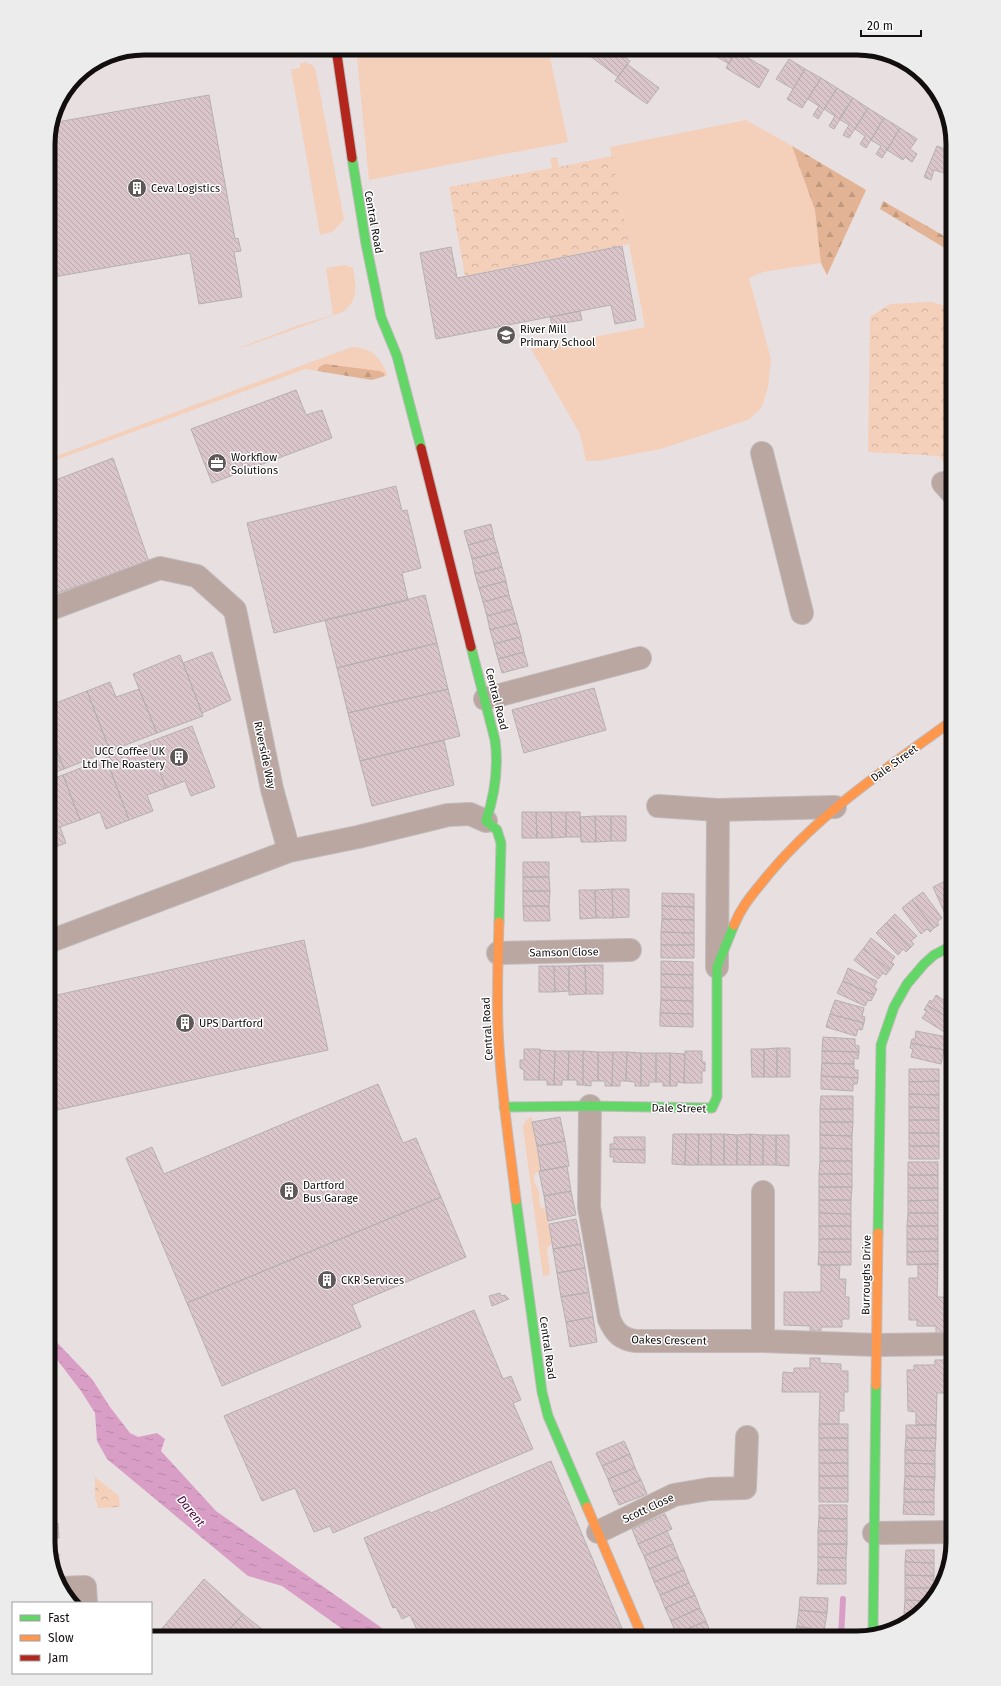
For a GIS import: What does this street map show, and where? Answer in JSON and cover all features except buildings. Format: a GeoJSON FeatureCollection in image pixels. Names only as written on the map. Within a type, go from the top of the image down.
{"type":"FeatureCollection","features":[{"type":"Feature","properties":{"kind":"street","name":"Central Road"},"geometry":{"type":"LineString","coordinates":[[337,55],[355,183],[366,244],[382,317],[397,356],[495,740],[498,774],[493,799],[486,821],[497,830],[501,843],[498,953],[498,1034],[504,1107],[542,1392],[548,1416],[639,1631]]}},
{"type":"Feature","properties":{"kind":"street"},"geometry":{"type":"LineString","coordinates":[[762,453],[802,612]]}},
{"type":"Feature","properties":{"kind":"street","name":"Riverside Way"},"geometry":{"type":"LineString","coordinates":[[55,607],[160,568],[197,576],[235,610],[272,789],[289,851]]}},
{"type":"Feature","properties":{"kind":"street"},"geometry":{"type":"LineString","coordinates":[[485,699],[640,658]]}},
{"type":"Feature","properties":{"kind":"street","name":"Dale Street"},"geometry":{"type":"LineString","coordinates":[[716,967],[741,909],[783,856],[835,807],[946,725]]}},
{"type":"Feature","properties":{"kind":"street"},"geometry":{"type":"LineString","coordinates":[[658,806],[718,810],[835,807]]}},
{"type":"Feature","properties":{"kind":"street","name":"Dale Street"},"geometry":{"type":"LineString","coordinates":[[504,1107],[590,1106],[712,1108],[717,1097],[716,967],[718,810]]}},
{"type":"Feature","properties":{"kind":"street"},"geometry":{"type":"LineString","coordinates":[[55,939],[289,851],[358,837],[448,815],[470,814],[486,821]]}},
{"type":"Feature","properties":{"kind":"street","name":"Burroughs Drive"},"geometry":{"type":"LineString","coordinates":[[873,1629],[881,1045],[888,1019],[897,1000],[913,975],[934,954],[946,948]]}},
{"type":"Feature","properties":{"kind":"street","name":"Samson Close"},"geometry":{"type":"LineString","coordinates":[[498,953],[630,950]]}},
{"type":"Feature","properties":{"kind":"street","name":"Oakes Crescent"},"geometry":{"type":"LineString","coordinates":[[590,1106],[589,1207],[609,1319],[618,1335],[626,1340],[636,1341],[763,1341],[877,1345],[946,1344]]}},
{"type":"Feature","properties":{"kind":"street"},"geometry":{"type":"LineString","coordinates":[[763,1192],[763,1341]]}},
{"type":"Feature","properties":{"kind":"street","name":"Scott Close"},"geometry":{"type":"LineString","coordinates":[[598,1532],[674,1495],[709,1488],[745,1488],[747,1437]]}},
{"type":"Feature","properties":{"kind":"street"},"geometry":{"type":"LineString","coordinates":[[874,1533],[946,1532]]}},
{"type":"Feature","properties":{"kind":"street"},"geometry":{"type":"LineString","coordinates":[[68,1588],[85,1587],[86,1602]]}},
{"type":"Feature","properties":{"kind":"green space"},"geometry":{"type":"Polygon","coordinates":[[[357,55],[549,55],[568,142],[369,180],[357,55]]]}},
{"type":"Feature","properties":{"kind":"green space"},"geometry":{"type":"Polygon","coordinates":[[[305,62],[314,66],[316,72],[344,220],[332,232],[320,235],[291,69],[300,68],[300,63],[305,62]]]}},
{"type":"Feature","properties":{"kind":"green space"},"geometry":{"type":"Polygon","coordinates":[[[746,120],[866,190],[827,275],[821,263],[763,272],[749,278],[771,359],[768,387],[762,407],[750,419],[661,449],[597,461],[586,461],[580,434],[531,349],[645,327],[610,147],[746,120]]]}},
{"type":"Feature","properties":{"kind":"green space"},"geometry":{"type":"Polygon","coordinates":[[[792,146],[866,190],[827,275],[821,263],[815,210],[792,146]]]}},
{"type":"Feature","properties":{"kind":"green space"},"geometry":{"type":"Polygon","coordinates":[[[612,156],[629,244],[465,276],[449,187],[552,168],[550,159],[557,157],[559,167],[612,156]]]}},
{"type":"Feature","properties":{"kind":"green space"},"geometry":{"type":"Polygon","coordinates":[[[883,201],[946,237],[946,249],[880,209],[883,201]]]}},
{"type":"Feature","properties":{"kind":"green space"},"geometry":{"type":"Polygon","coordinates":[[[345,265],[353,268],[355,292],[352,302],[343,312],[241,348],[299,325],[333,315],[326,268],[345,265]]]}},
{"type":"Feature","properties":{"kind":"green space"},"geometry":{"type":"Polygon","coordinates":[[[930,302],[946,305],[946,466],[939,456],[868,452],[870,317],[890,304],[930,302]]]}},
{"type":"Feature","properties":{"kind":"green space"},"geometry":{"type":"Polygon","coordinates":[[[352,347],[365,349],[378,358],[388,375],[385,376],[384,373],[319,367],[317,371],[305,369],[55,460],[55,456],[352,347]]]}},
{"type":"Feature","properties":{"kind":"green space"},"geometry":{"type":"Polygon","coordinates":[[[325,364],[379,371],[384,373],[385,376],[372,380],[317,371],[319,367],[325,364]]]}},
{"type":"Feature","properties":{"kind":"green space"},"geometry":{"type":"Polygon","coordinates":[[[532,1117],[541,1171],[535,1173],[534,1181],[539,1192],[540,1206],[546,1210],[552,1243],[547,1248],[550,1275],[543,1276],[523,1128],[526,1121],[532,1117]]]}},
{"type":"Feature","properties":{"kind":"green space"},"geometry":{"type":"Polygon","coordinates":[[[95,1477],[119,1496],[120,1507],[98,1508],[95,1497],[95,1477]]]}},
{"type":"Feature","properties":{"kind":"water","name":"Darent"},"geometry":{"type":"Polygon","coordinates":[[[55,1340],[92,1379],[110,1407],[130,1433],[138,1437],[157,1433],[165,1439],[161,1451],[216,1511],[386,1631],[345,1631],[282,1586],[248,1576],[107,1459],[97,1441],[95,1413],[81,1391],[55,1357],[55,1340]]]}},
{"type":"Feature","properties":{"kind":"waterway"},"geometry":{"type":"LineString","coordinates":[[841,1631],[843,1599]]}},
{"type":"Feature","properties":{"kind":"traffic: fast"},"geometry":{"type":"LineString","coordinates":[[352,158],[366,244],[381,317],[397,356],[421,448]]}},
{"type":"Feature","properties":{"kind":"traffic: fast"},"geometry":{"type":"LineString","coordinates":[[471,647],[495,740],[497,761],[495,781],[492,801],[486,821],[497,830],[501,843],[499,922]]}},
{"type":"Feature","properties":{"kind":"traffic: fast"},"geometry":{"type":"LineString","coordinates":[[504,1107],[590,1106],[712,1108],[717,1097],[717,967],[734,925]]}},
{"type":"Feature","properties":{"kind":"traffic: fast"},"geometry":{"type":"LineString","coordinates":[[878,1233],[881,1045],[894,1007],[907,984],[924,964],[934,955],[946,949]]}},
{"type":"Feature","properties":{"kind":"traffic: fast"},"geometry":{"type":"LineString","coordinates":[[516,1200],[542,1392],[548,1416],[587,1507]]}},
{"type":"Feature","properties":{"kind":"traffic: fast"},"geometry":{"type":"LineString","coordinates":[[873,1629],[876,1385]]}},
{"type":"Feature","properties":{"kind":"traffic: slow"},"geometry":{"type":"LineString","coordinates":[[734,925],[755,891],[784,856],[806,834],[877,775],[946,725]]}},
{"type":"Feature","properties":{"kind":"traffic: slow"},"geometry":{"type":"LineString","coordinates":[[499,922],[497,1000],[500,1065],[516,1200]]}},
{"type":"Feature","properties":{"kind":"traffic: slow"},"geometry":{"type":"LineString","coordinates":[[876,1385],[878,1233]]}},
{"type":"Feature","properties":{"kind":"traffic: slow"},"geometry":{"type":"LineString","coordinates":[[587,1507],[640,1631]]}},
{"type":"Feature","properties":{"kind":"traffic: jam"},"geometry":{"type":"LineString","coordinates":[[337,55],[352,158]]}},
{"type":"Feature","properties":{"kind":"traffic: jam"},"geometry":{"type":"LineString","coordinates":[[421,448],[471,647]]}},
{"type":"Feature","properties":{"kind":"place","name":"Ceva Logistics"},"geometry":{"type":"Point","coordinates":[137,188]}},
{"type":"Feature","properties":{"kind":"place","name":"River Mill Primary School"},"geometry":{"type":"Point","coordinates":[506,335]}},
{"type":"Feature","properties":{"kind":"place","name":"Workflow Solutions"},"geometry":{"type":"Point","coordinates":[217,463]}},
{"type":"Feature","properties":{"kind":"place","name":"UCC Coffee UK Ltd The Roastery"},"geometry":{"type":"Point","coordinates":[179,757]}},
{"type":"Feature","properties":{"kind":"place","name":"UPS Dartford"},"geometry":{"type":"Point","coordinates":[185,1023]}},
{"type":"Feature","properties":{"kind":"place","name":"Dartford Bus Garage"},"geometry":{"type":"Point","coordinates":[289,1191]}},
{"type":"Feature","properties":{"kind":"place","name":"CKR Services"},"geometry":{"type":"Point","coordinates":[327,1280]}}]}
